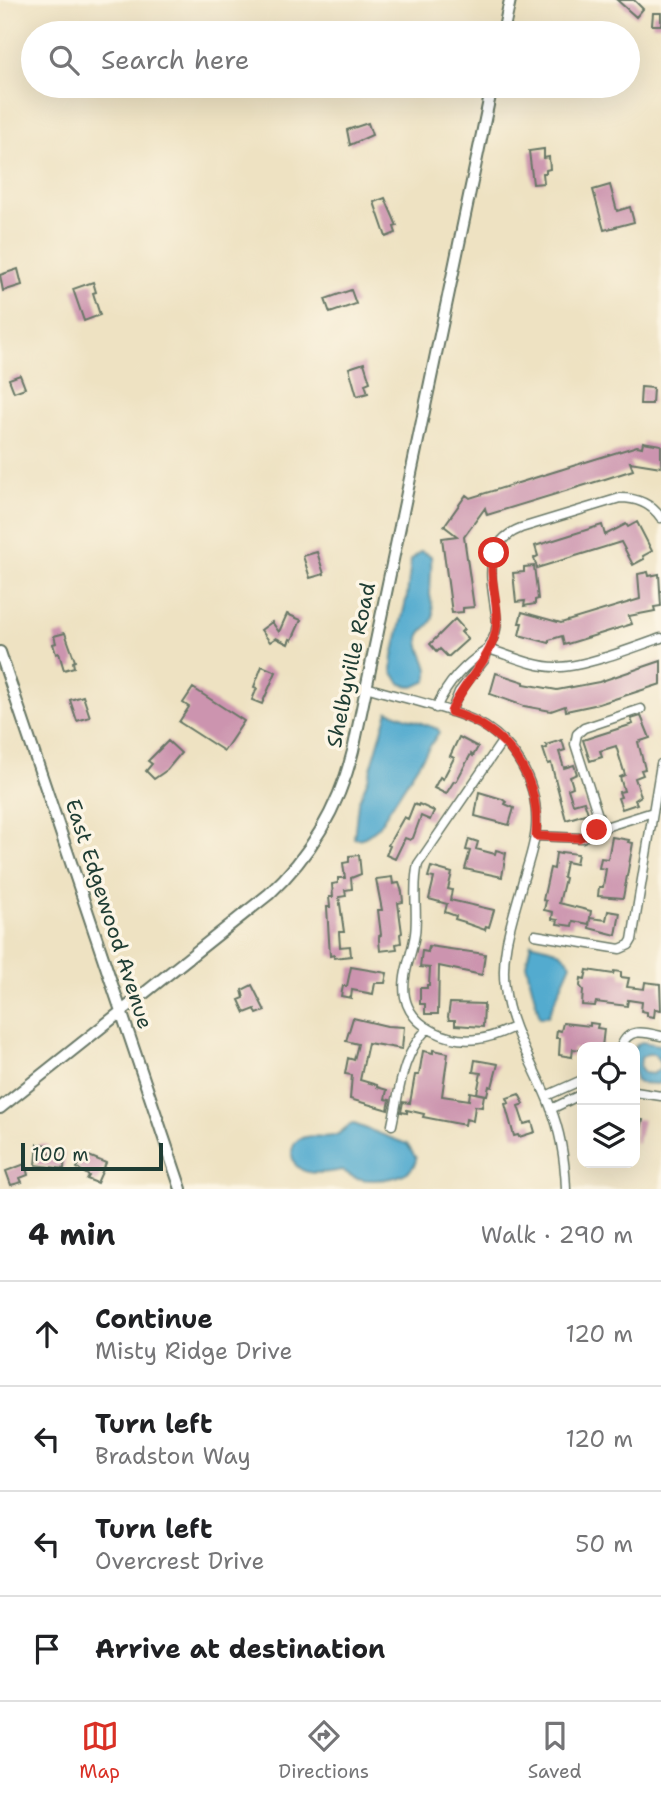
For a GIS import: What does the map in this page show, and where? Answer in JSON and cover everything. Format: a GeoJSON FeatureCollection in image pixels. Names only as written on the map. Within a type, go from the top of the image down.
{"type":"FeatureCollection","features":[{"type":"Feature","properties":{"kind":"main road"},"geometry":{"type":"LineString","coordinates":[[506,21],[510,0]]}},
{"type":"Feature","properties":{"kind":"main road","name":"Shelbyville Road"},"geometry":{"type":"LineString","coordinates":[[0,1108],[269,894],[303,856],[325,823],[340,792],[353,751],[489,98]]}},
{"type":"Feature","properties":{"kind":"main road","name":"East Edgewood Avenue"},"geometry":{"type":"LineString","coordinates":[[0,652],[181,1189]]}},
{"type":"Feature","properties":{"kind":"street"},"geometry":{"type":"LineString","coordinates":[[451,712],[460,692],[485,659],[495,634],[497,624],[491,564],[494,553],[507,536],[521,528],[620,498],[645,503],[661,517]]}},
{"type":"Feature","properties":{"kind":"street"},"geometry":{"type":"LineString","coordinates":[[488,649],[544,666],[565,667],[661,638]]}},
{"type":"Feature","properties":{"kind":"street"},"geometry":{"type":"LineString","coordinates":[[436,708],[452,680],[488,649]]}},
{"type":"Feature","properties":{"kind":"street"},"geometry":{"type":"LineString","coordinates":[[366,687],[451,712],[481,724],[503,740],[522,764],[529,780],[535,800],[536,836],[505,948],[505,989],[514,1027],[551,1109],[562,1146],[566,1189]]}},
{"type":"Feature","properties":{"kind":"street"},"geometry":{"type":"LineString","coordinates":[[602,828],[575,744],[576,736],[584,728],[641,709]]}},
{"type":"Feature","properties":{"kind":"street"},"geometry":{"type":"LineString","coordinates":[[503,740],[418,864],[415,877],[416,931],[405,968],[405,998],[412,1014],[428,1028],[448,1037],[471,1040],[514,1027]]}},
{"type":"Feature","properties":{"kind":"street"},"geometry":{"type":"LineString","coordinates":[[535,935],[620,949],[629,946],[661,764]]}},
{"type":"Feature","properties":{"kind":"street"},"geometry":{"type":"LineString","coordinates":[[536,836],[582,838],[602,828],[653,812]]}},
{"type":"Feature","properties":{"kind":"street"},"geometry":{"type":"LineString","coordinates":[[392,1125],[408,1056],[428,1028]]}},
{"type":"Feature","properties":{"kind":"street"},"geometry":{"type":"LineString","coordinates":[[624,1042],[635,1032],[661,1035]]}},
{"type":"Feature","properties":{"kind":"street"},"geometry":{"type":"LineString","coordinates":[[546,1096],[577,1082]]}},
{"type":"Feature","properties":{"kind":"street"},"geometry":{"type":"LineString","coordinates":[[640,1093],[658,1096]]}},
{"type":"Feature","properties":{"kind":"street"},"geometry":{"type":"LineString","coordinates":[[551,1109],[577,1096]]}},
{"type":"Feature","properties":{"kind":"water"},"geometry":{"type":"Polygon","coordinates":[[[421,551],[431,556],[430,595],[433,614],[419,639],[427,664],[427,681],[414,687],[401,684],[392,671],[407,596],[411,560],[421,551]]]}},
{"type":"Feature","properties":{"kind":"water"},"geometry":{"type":"Polygon","coordinates":[[[388,711],[438,729],[439,732],[378,827],[364,837],[354,838],[358,803],[388,711]]]}},
{"type":"Feature","properties":{"kind":"water"},"geometry":{"type":"Polygon","coordinates":[[[531,943],[559,952],[571,964],[548,1016],[540,1018],[526,964],[531,943]]]}},
{"type":"Feature","properties":{"kind":"water"},"geometry":{"type":"Polygon","coordinates":[[[641,1042],[661,1045],[661,1082],[640,1083],[640,1068],[640,1043],[641,1042]],[[654,1054],[641,1058],[640,1068],[644,1073],[653,1074],[660,1068],[660,1062],[654,1054]]]}},
{"type":"Feature","properties":{"kind":"water"},"geometry":{"type":"Polygon","coordinates":[[[354,1124],[407,1144],[416,1158],[414,1165],[402,1175],[373,1180],[355,1177],[342,1170],[304,1171],[294,1162],[293,1148],[298,1140],[339,1134],[354,1124]]]}},
{"type":"Feature","properties":{"kind":"building"},"geometry":{"type":"Polygon","coordinates":[[[617,0],[634,0],[643,9],[636,17],[617,0]]]}},
{"type":"Feature","properties":{"kind":"building"},"geometry":{"type":"Polygon","coordinates":[[[653,13],[661,13],[661,25],[652,25],[653,13]]]}},
{"type":"Feature","properties":{"kind":"building"},"geometry":{"type":"Polygon","coordinates":[[[368,123],[372,135],[350,145],[347,130],[368,123]]]}},
{"type":"Feature","properties":{"kind":"building"},"geometry":{"type":"Polygon","coordinates":[[[544,149],[544,158],[549,157],[550,169],[543,173],[544,183],[533,184],[529,151],[544,149]]]}},
{"type":"Feature","properties":{"kind":"building"},"geometry":{"type":"Polygon","coordinates":[[[610,185],[617,211],[630,207],[634,222],[604,230],[593,190],[610,185]]]}},
{"type":"Feature","properties":{"kind":"building"},"geometry":{"type":"Polygon","coordinates":[[[385,198],[397,226],[394,227],[396,233],[386,237],[374,202],[385,198]]]}},
{"type":"Feature","properties":{"kind":"building"},"geometry":{"type":"Polygon","coordinates":[[[18,269],[22,285],[3,291],[0,275],[18,269]]]}},
{"type":"Feature","properties":{"kind":"building"},"geometry":{"type":"Polygon","coordinates":[[[93,282],[96,292],[93,293],[100,315],[84,321],[73,289],[93,282]]]}},
{"type":"Feature","properties":{"kind":"building"},"geometry":{"type":"Polygon","coordinates":[[[351,290],[356,304],[330,313],[325,299],[351,290]]]}},
{"type":"Feature","properties":{"kind":"building"},"geometry":{"type":"Polygon","coordinates":[[[364,363],[370,382],[365,384],[368,393],[357,396],[349,368],[364,363]]]}},
{"type":"Feature","properties":{"kind":"building"},"geometry":{"type":"Polygon","coordinates":[[[20,375],[25,388],[14,392],[9,379],[20,375]]]}},
{"type":"Feature","properties":{"kind":"building"},"geometry":{"type":"Polygon","coordinates":[[[641,387],[653,388],[652,404],[640,404],[641,387]]]}},
{"type":"Feature","properties":{"kind":"building"},"geometry":{"type":"Polygon","coordinates":[[[643,442],[661,445],[661,467],[630,462],[633,470],[605,479],[487,515],[485,508],[464,537],[474,607],[452,613],[442,538],[457,536],[444,526],[466,495],[470,498],[637,446],[642,447],[643,442]]]}},
{"type":"Feature","properties":{"kind":"building"},"geometry":{"type":"Polygon","coordinates":[[[637,522],[652,551],[633,565],[621,542],[537,568],[535,546],[602,525],[605,535],[626,524],[628,527],[637,522]]]}},
{"type":"Feature","properties":{"kind":"building"},"geometry":{"type":"Polygon","coordinates":[[[317,552],[324,574],[310,578],[303,556],[317,552]]]}},
{"type":"Feature","properties":{"kind":"building"},"geometry":{"type":"Polygon","coordinates":[[[534,566],[538,599],[535,604],[524,606],[525,601],[516,602],[513,573],[524,572],[524,567],[534,566]]]}},
{"type":"Feature","properties":{"kind":"building"},"geometry":{"type":"Polygon","coordinates":[[[648,572],[649,576],[659,574],[661,606],[654,607],[655,611],[629,616],[632,624],[564,645],[562,636],[549,640],[549,643],[519,635],[522,612],[561,623],[640,599],[638,574],[648,572]]]}},
{"type":"Feature","properties":{"kind":"building"},"geometry":{"type":"Polygon","coordinates":[[[287,614],[301,620],[292,640],[290,639],[288,644],[276,638],[270,642],[261,630],[272,622],[279,632],[287,614]]]}},
{"type":"Feature","properties":{"kind":"building"},"geometry":{"type":"Polygon","coordinates":[[[455,619],[468,639],[448,657],[440,649],[437,652],[430,644],[455,619]]]}},
{"type":"Feature","properties":{"kind":"building"},"geometry":{"type":"Polygon","coordinates":[[[65,633],[75,661],[74,667],[64,670],[53,644],[56,643],[54,636],[65,633]]]}},
{"type":"Feature","properties":{"kind":"building"},"geometry":{"type":"Polygon","coordinates":[[[661,661],[661,684],[599,704],[566,711],[565,706],[551,711],[524,706],[490,694],[496,673],[524,684],[557,690],[599,682],[661,661]]]}},
{"type":"Feature","properties":{"kind":"building"},"geometry":{"type":"Polygon","coordinates":[[[262,666],[276,672],[262,704],[252,700],[262,666]]]}},
{"type":"Feature","properties":{"kind":"building"},"geometry":{"type":"Polygon","coordinates":[[[193,688],[244,721],[224,751],[179,722],[189,707],[183,703],[193,688]]]}},
{"type":"Feature","properties":{"kind":"building"},"geometry":{"type":"Polygon","coordinates":[[[83,696],[90,717],[77,721],[70,700],[83,696]]]}},
{"type":"Feature","properties":{"kind":"building"},"geometry":{"type":"Polygon","coordinates":[[[641,716],[650,738],[638,742],[645,769],[641,770],[643,775],[635,778],[641,796],[635,800],[637,804],[622,809],[618,798],[621,797],[619,792],[624,791],[620,777],[625,775],[616,746],[600,751],[602,757],[590,761],[583,740],[633,724],[631,719],[641,716]]]}},
{"type":"Feature","properties":{"kind":"building"},"geometry":{"type":"Polygon","coordinates":[[[459,737],[478,747],[446,794],[434,788],[440,777],[443,779],[454,758],[450,756],[459,737]]]}},
{"type":"Feature","properties":{"kind":"building"},"geometry":{"type":"Polygon","coordinates":[[[562,740],[565,750],[559,752],[564,768],[574,765],[577,774],[570,777],[573,787],[568,789],[573,804],[584,801],[588,813],[566,820],[551,763],[548,764],[543,749],[547,748],[546,745],[562,740]]]}},
{"type":"Feature","properties":{"kind":"building"},"geometry":{"type":"Polygon","coordinates":[[[168,741],[181,753],[167,770],[154,779],[146,771],[152,764],[148,761],[168,741]]]}},
{"type":"Feature","properties":{"kind":"building"},"geometry":{"type":"Polygon","coordinates":[[[479,792],[502,799],[505,804],[514,808],[509,825],[475,816],[479,792]]]}},
{"type":"Feature","properties":{"kind":"building"},"geometry":{"type":"Polygon","coordinates":[[[414,804],[434,811],[430,820],[421,816],[413,838],[405,838],[395,859],[386,855],[390,846],[388,845],[404,817],[408,819],[414,804]]]}},
{"type":"Feature","properties":{"kind":"building"},"geometry":{"type":"Polygon","coordinates":[[[612,837],[633,843],[623,898],[598,896],[599,887],[603,887],[606,869],[599,868],[601,858],[608,859],[612,837]]]}},
{"type":"Feature","properties":{"kind":"building"},"geometry":{"type":"Polygon","coordinates":[[[469,839],[478,842],[476,849],[495,854],[496,850],[506,853],[502,877],[465,869],[470,851],[466,850],[469,839]]]}},
{"type":"Feature","properties":{"kind":"building"},"geometry":{"type":"Polygon","coordinates":[[[556,853],[578,854],[576,864],[566,862],[559,903],[591,911],[589,924],[573,921],[572,926],[557,924],[558,920],[552,919],[553,912],[544,910],[546,901],[543,900],[550,868],[554,869],[556,853]]]}},
{"type":"Feature","properties":{"kind":"building"},"geometry":{"type":"Polygon","coordinates":[[[359,855],[361,874],[351,878],[352,889],[345,890],[346,896],[339,897],[344,932],[339,932],[340,947],[350,946],[351,956],[334,958],[334,955],[330,956],[327,907],[330,907],[329,897],[333,897],[332,884],[338,883],[338,878],[345,878],[343,863],[349,862],[349,856],[359,855]]]}},
{"type":"Feature","properties":{"kind":"building"},"geometry":{"type":"Polygon","coordinates":[[[431,867],[452,873],[448,889],[452,890],[450,900],[494,910],[489,927],[486,926],[485,930],[455,919],[456,916],[445,912],[447,904],[429,899],[434,878],[428,877],[431,867]]]}},
{"type":"Feature","properties":{"kind":"building"},"geometry":{"type":"Polygon","coordinates":[[[392,877],[393,884],[399,883],[402,892],[403,902],[398,903],[401,943],[396,944],[397,949],[380,951],[378,910],[382,910],[376,879],[392,877]]]}},
{"type":"Feature","properties":{"kind":"building"},"geometry":{"type":"Polygon","coordinates":[[[608,911],[620,913],[616,935],[589,928],[590,918],[606,920],[608,911]]]}},
{"type":"Feature","properties":{"kind":"building"},"geometry":{"type":"Polygon","coordinates":[[[429,946],[485,954],[482,975],[439,966],[438,1014],[425,1014],[425,1004],[420,1004],[420,988],[427,988],[429,985],[430,968],[420,967],[422,951],[428,952],[429,946]]]}},
{"type":"Feature","properties":{"kind":"building"},"geometry":{"type":"Polygon","coordinates":[[[351,967],[387,973],[385,983],[375,983],[373,994],[352,990],[351,998],[341,996],[343,986],[347,986],[351,967]]]}},
{"type":"Feature","properties":{"kind":"building"},"geometry":{"type":"Polygon","coordinates":[[[587,970],[613,974],[614,971],[621,972],[621,977],[629,978],[627,987],[644,989],[645,982],[660,984],[661,1010],[655,1009],[654,1017],[647,1016],[647,1012],[641,1011],[642,1002],[628,1000],[627,1006],[596,1002],[595,1006],[582,1005],[581,978],[585,979],[587,970]]]}},
{"type":"Feature","properties":{"kind":"building"},"geometry":{"type":"Polygon","coordinates":[[[252,985],[265,1011],[257,1014],[255,1009],[245,1013],[239,1000],[244,998],[242,990],[252,985]]]}},
{"type":"Feature","properties":{"kind":"building"},"geometry":{"type":"Polygon","coordinates":[[[450,1003],[484,1004],[483,1027],[455,1025],[455,1020],[449,1020],[448,1017],[450,1003]]]}},
{"type":"Feature","properties":{"kind":"building"},"geometry":{"type":"Polygon","coordinates":[[[353,1018],[404,1027],[402,1049],[368,1043],[360,1080],[387,1090],[385,1099],[390,1100],[388,1110],[350,1099],[352,1075],[345,1074],[348,1058],[354,1060],[358,1044],[346,1041],[353,1018]]]}},
{"type":"Feature","properties":{"kind":"building"},"geometry":{"type":"Polygon","coordinates":[[[563,1023],[590,1026],[590,1023],[598,1024],[597,1028],[604,1029],[603,1042],[577,1042],[577,1049],[573,1049],[572,1057],[559,1055],[560,1038],[556,1038],[557,1030],[561,1031],[563,1023]]]}},
{"type":"Feature","properties":{"kind":"building"},"geometry":{"type":"Polygon","coordinates":[[[433,1050],[448,1053],[442,1096],[469,1100],[470,1092],[484,1095],[482,1107],[475,1106],[473,1121],[466,1119],[465,1125],[423,1117],[424,1114],[407,1110],[407,1113],[401,1112],[403,1102],[410,1103],[423,1051],[433,1053],[433,1050]]]}},
{"type":"Feature","properties":{"kind":"building"},"geometry":{"type":"Polygon","coordinates":[[[475,1060],[498,1064],[487,1095],[477,1093],[481,1073],[473,1072],[475,1060]]]}},
{"type":"Feature","properties":{"kind":"building"},"geometry":{"type":"Polygon","coordinates":[[[519,1094],[524,1104],[518,1106],[524,1124],[532,1122],[535,1132],[519,1137],[514,1136],[505,1104],[509,1103],[507,1098],[519,1094]]]}},
{"type":"Feature","properties":{"kind":"building"},"geometry":{"type":"Polygon","coordinates":[[[38,1144],[48,1145],[47,1153],[65,1154],[64,1169],[36,1165],[38,1144]]]}},
{"type":"Feature","properties":{"kind":"building"},"geometry":{"type":"Polygon","coordinates":[[[84,1154],[106,1163],[97,1183],[87,1179],[89,1176],[77,1168],[84,1154]]]}},
{"type":"Feature","properties":{"kind":"building"},"geometry":{"type":"Polygon","coordinates":[[[25,1164],[28,1175],[20,1178],[22,1182],[11,1185],[6,1171],[25,1164]]]}},
{"type":"Feature","properties":{"kind":"route"},"geometry":{"type":"LineString","coordinates":[[494,553],[491,567],[497,624],[495,634],[485,659],[460,692],[451,712],[481,724],[503,740],[522,764],[535,800],[536,836],[579,838],[597,830]]}}]}
